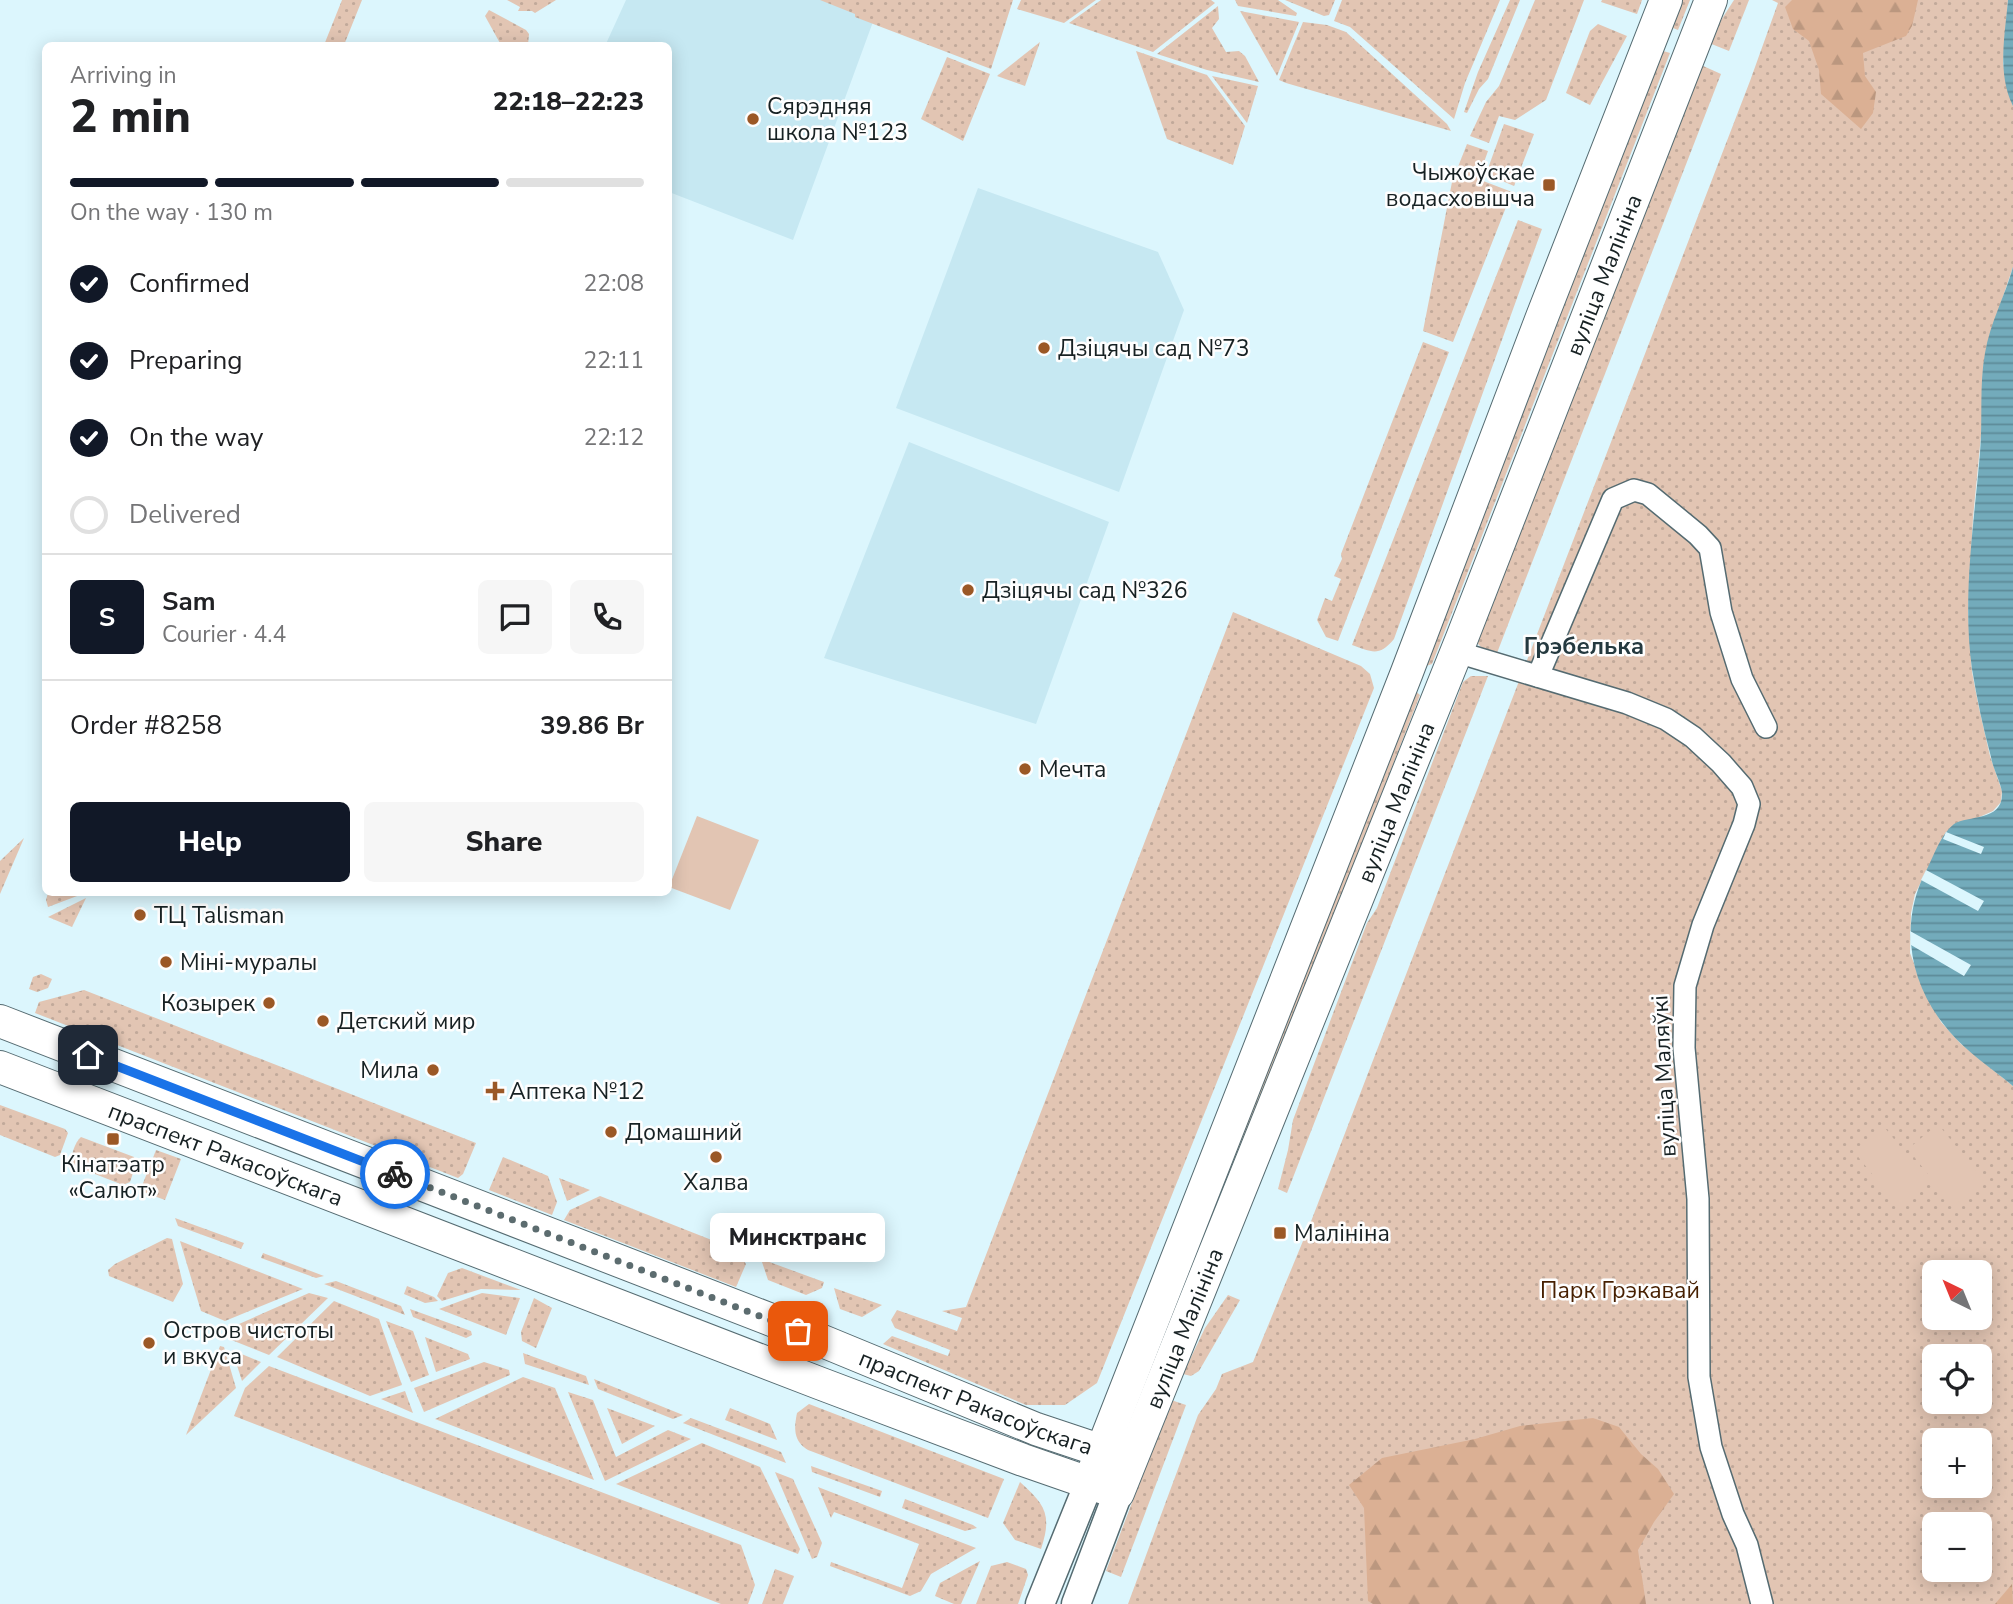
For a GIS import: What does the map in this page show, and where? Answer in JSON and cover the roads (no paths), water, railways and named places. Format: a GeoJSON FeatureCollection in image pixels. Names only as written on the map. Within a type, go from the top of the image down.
{"type":"FeatureCollection","features":[{"type":"Feature","properties":{"kind":"main road","name":"вуліца Малініна"},"geometry":{"type":"LineString","coordinates":[[1040,1604],[1407,672],[1666,0]]}},
{"type":"Feature","properties":{"kind":"main road","name":"вуліца Малініна"},"geometry":{"type":"LineString","coordinates":[[1076,1604],[1118,1493],[1457,652],[1711,0]]}},
{"type":"Feature","properties":{"kind":"main road"},"geometry":{"type":"LineString","coordinates":[[1407,672],[1442,686]]}},
{"type":"Feature","properties":{"kind":"main road","name":"праспект Ракасоўскага"},"geometry":{"type":"LineString","coordinates":[[0,1021],[774,1321],[1036,1429],[1131,1461]]}},
{"type":"Feature","properties":{"kind":"main road","name":"праспект Ракасоўскага"},"geometry":{"type":"LineString","coordinates":[[0,1067],[819,1383],[1118,1493]]}},
{"type":"Feature","properties":{"kind":"street"},"geometry":{"type":"LineString","coordinates":[[1538,676],[1613,499],[1634,490],[1648,494],[1710,548],[1721,612],[1742,679],[1766,727]]}},
{"type":"Feature","properties":{"kind":"street","name":"вуліца Маляўкі"},"geometry":{"type":"LineString","coordinates":[[1457,652],[1627,703],[1666,719],[1693,737],[1721,763],[1742,787],[1749,804],[1744,824],[1703,925],[1685,986],[1685,1048],[1698,1199],[1699,1377],[1711,1447],[1732,1514],[1747,1545],[1762,1604]]}},
{"type":"Feature","properties":{"kind":"place","name":"Сярэдняя школа №123"},"geometry":{"type":"Point","coordinates":[753,119]}},
{"type":"Feature","properties":{"kind":"place","name":"Чыжоўскае водасховішча"},"geometry":{"type":"Point","coordinates":[1549,185]}},
{"type":"Feature","properties":{"kind":"place","name":"Дзіцячы сад №73"},"geometry":{"type":"Point","coordinates":[1044,348]}},
{"type":"Feature","properties":{"kind":"place","name":"Дзіцячы сад №326"},"geometry":{"type":"Point","coordinates":[968,590]}},
{"type":"Feature","properties":{"kind":"place","name":"Мечта"},"geometry":{"type":"Point","coordinates":[1025,769]}},
{"type":"Feature","properties":{"kind":"place","name":"ТЦ Talisman"},"geometry":{"type":"Point","coordinates":[140,915]}},
{"type":"Feature","properties":{"kind":"place","name":"Міні-муралы"},"geometry":{"type":"Point","coordinates":[166,962]}},
{"type":"Feature","properties":{"kind":"place","name":"Козырек"},"geometry":{"type":"Point","coordinates":[269,1003]}},
{"type":"Feature","properties":{"kind":"place","name":"Детский мир"},"geometry":{"type":"Point","coordinates":[323,1021]}},
{"type":"Feature","properties":{"kind":"place","name":"Мила"},"geometry":{"type":"Point","coordinates":[433,1070]}},
{"type":"Feature","properties":{"kind":"place","name":"Аптека №12"},"geometry":{"type":"Point","coordinates":[495,1091]}},
{"type":"Feature","properties":{"kind":"place","name":"Домашний"},"geometry":{"type":"Point","coordinates":[611,1132]}},
{"type":"Feature","properties":{"kind":"place","name":"Кінатэатр «Салют»"},"geometry":{"type":"Point","coordinates":[113,1139]}},
{"type":"Feature","properties":{"kind":"place","name":"Халва"},"geometry":{"type":"Point","coordinates":[716,1157]}},
{"type":"Feature","properties":{"kind":"place","name":"Малініна"},"geometry":{"type":"Point","coordinates":[1280,1233]}},
{"type":"Feature","properties":{"kind":"place","name":"Минсктранс"},"geometry":{"type":"Point","coordinates":[798,1331]}},
{"type":"Feature","properties":{"kind":"place","name":"Остров чистоты и вкуса"},"geometry":{"type":"Point","coordinates":[149,1343]}},
{"type":"Feature","properties":{"kind":"district","name":"Грэбелька"},"geometry":{"type":"Point","coordinates":[1584,646]}},
{"type":"Feature","properties":{"kind":"park label","name":"Парк Грэкавай"},"geometry":{"type":"Point","coordinates":[1620,1290]}}]}
